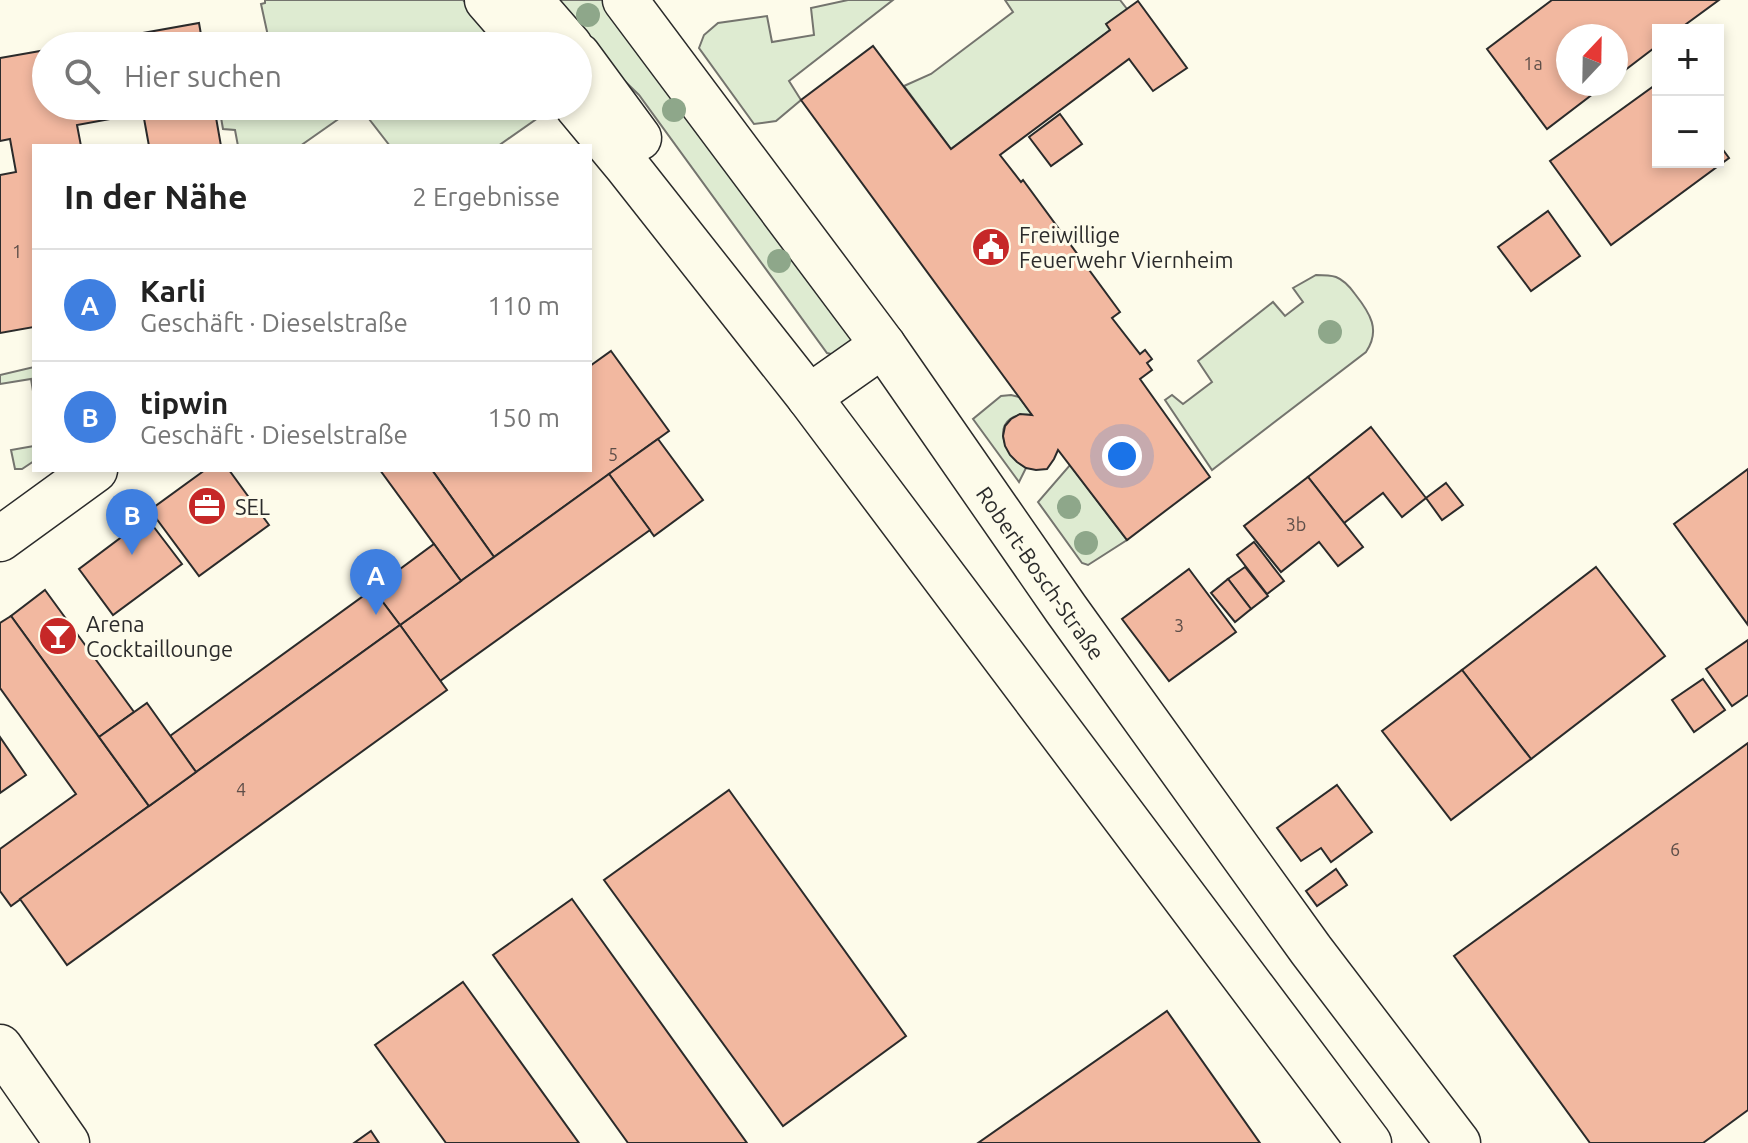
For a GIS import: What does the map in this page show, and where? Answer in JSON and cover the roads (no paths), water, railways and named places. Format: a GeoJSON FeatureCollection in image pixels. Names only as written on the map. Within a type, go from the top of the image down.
{"type":"FeatureCollection","features":[{"type":"Feature","properties":{"kind":"main road"},"geometry":{"type":"LineString","coordinates":[[487,0],[515,32]]}},
{"type":"Feature","properties":{"kind":"main road"},"geometry":{"type":"LineString","coordinates":[[530,0],[558,32]]}},
{"type":"Feature","properties":{"kind":"main road","name":"Robert-Bosch-Straße"},"geometry":{"type":"LineString","coordinates":[[625,0],[883,345],[1066,609],[1302,937],[1458,1143]]}},
{"type":"Feature","properties":{"kind":"main road"},"geometry":{"type":"LineString","coordinates":[[592,74],[719,252],[809,397]]}},
{"type":"Feature","properties":{"kind":"main road"},"geometry":{"type":"LineString","coordinates":[[589,120],[809,397],[1369,1143]]}},
{"type":"Feature","properties":{"kind":"main road"},"geometry":{"type":"LineString","coordinates":[[809,397],[883,345]]}},
{"type":"Feature","properties":{"kind":"main road"},"geometry":{"type":"LineString","coordinates":[[2,528],[92,472]]}},
{"type":"Feature","properties":{"kind":"main road"},"geometry":{"type":"LineString","coordinates":[[0,1047],[67,1143]]}},
{"type":"Feature","properties":{"kind":"place","name":"Freiwillige Feuerwehr Viernheim"},"geometry":{"type":"Point","coordinates":[991,247]}},
{"type":"Feature","properties":{"kind":"place","name":"SEL"},"geometry":{"type":"Point","coordinates":[207,506]}},
{"type":"Feature","properties":{"kind":"place","name":"tipwin"},"geometry":{"type":"Point","coordinates":[132,555]}},
{"type":"Feature","properties":{"kind":"place","name":"Karli"},"geometry":{"type":"Point","coordinates":[376,615]}},
{"type":"Feature","properties":{"kind":"place","name":"Arena Cocktaillounge"},"geometry":{"type":"Point","coordinates":[58,636]}}]}
